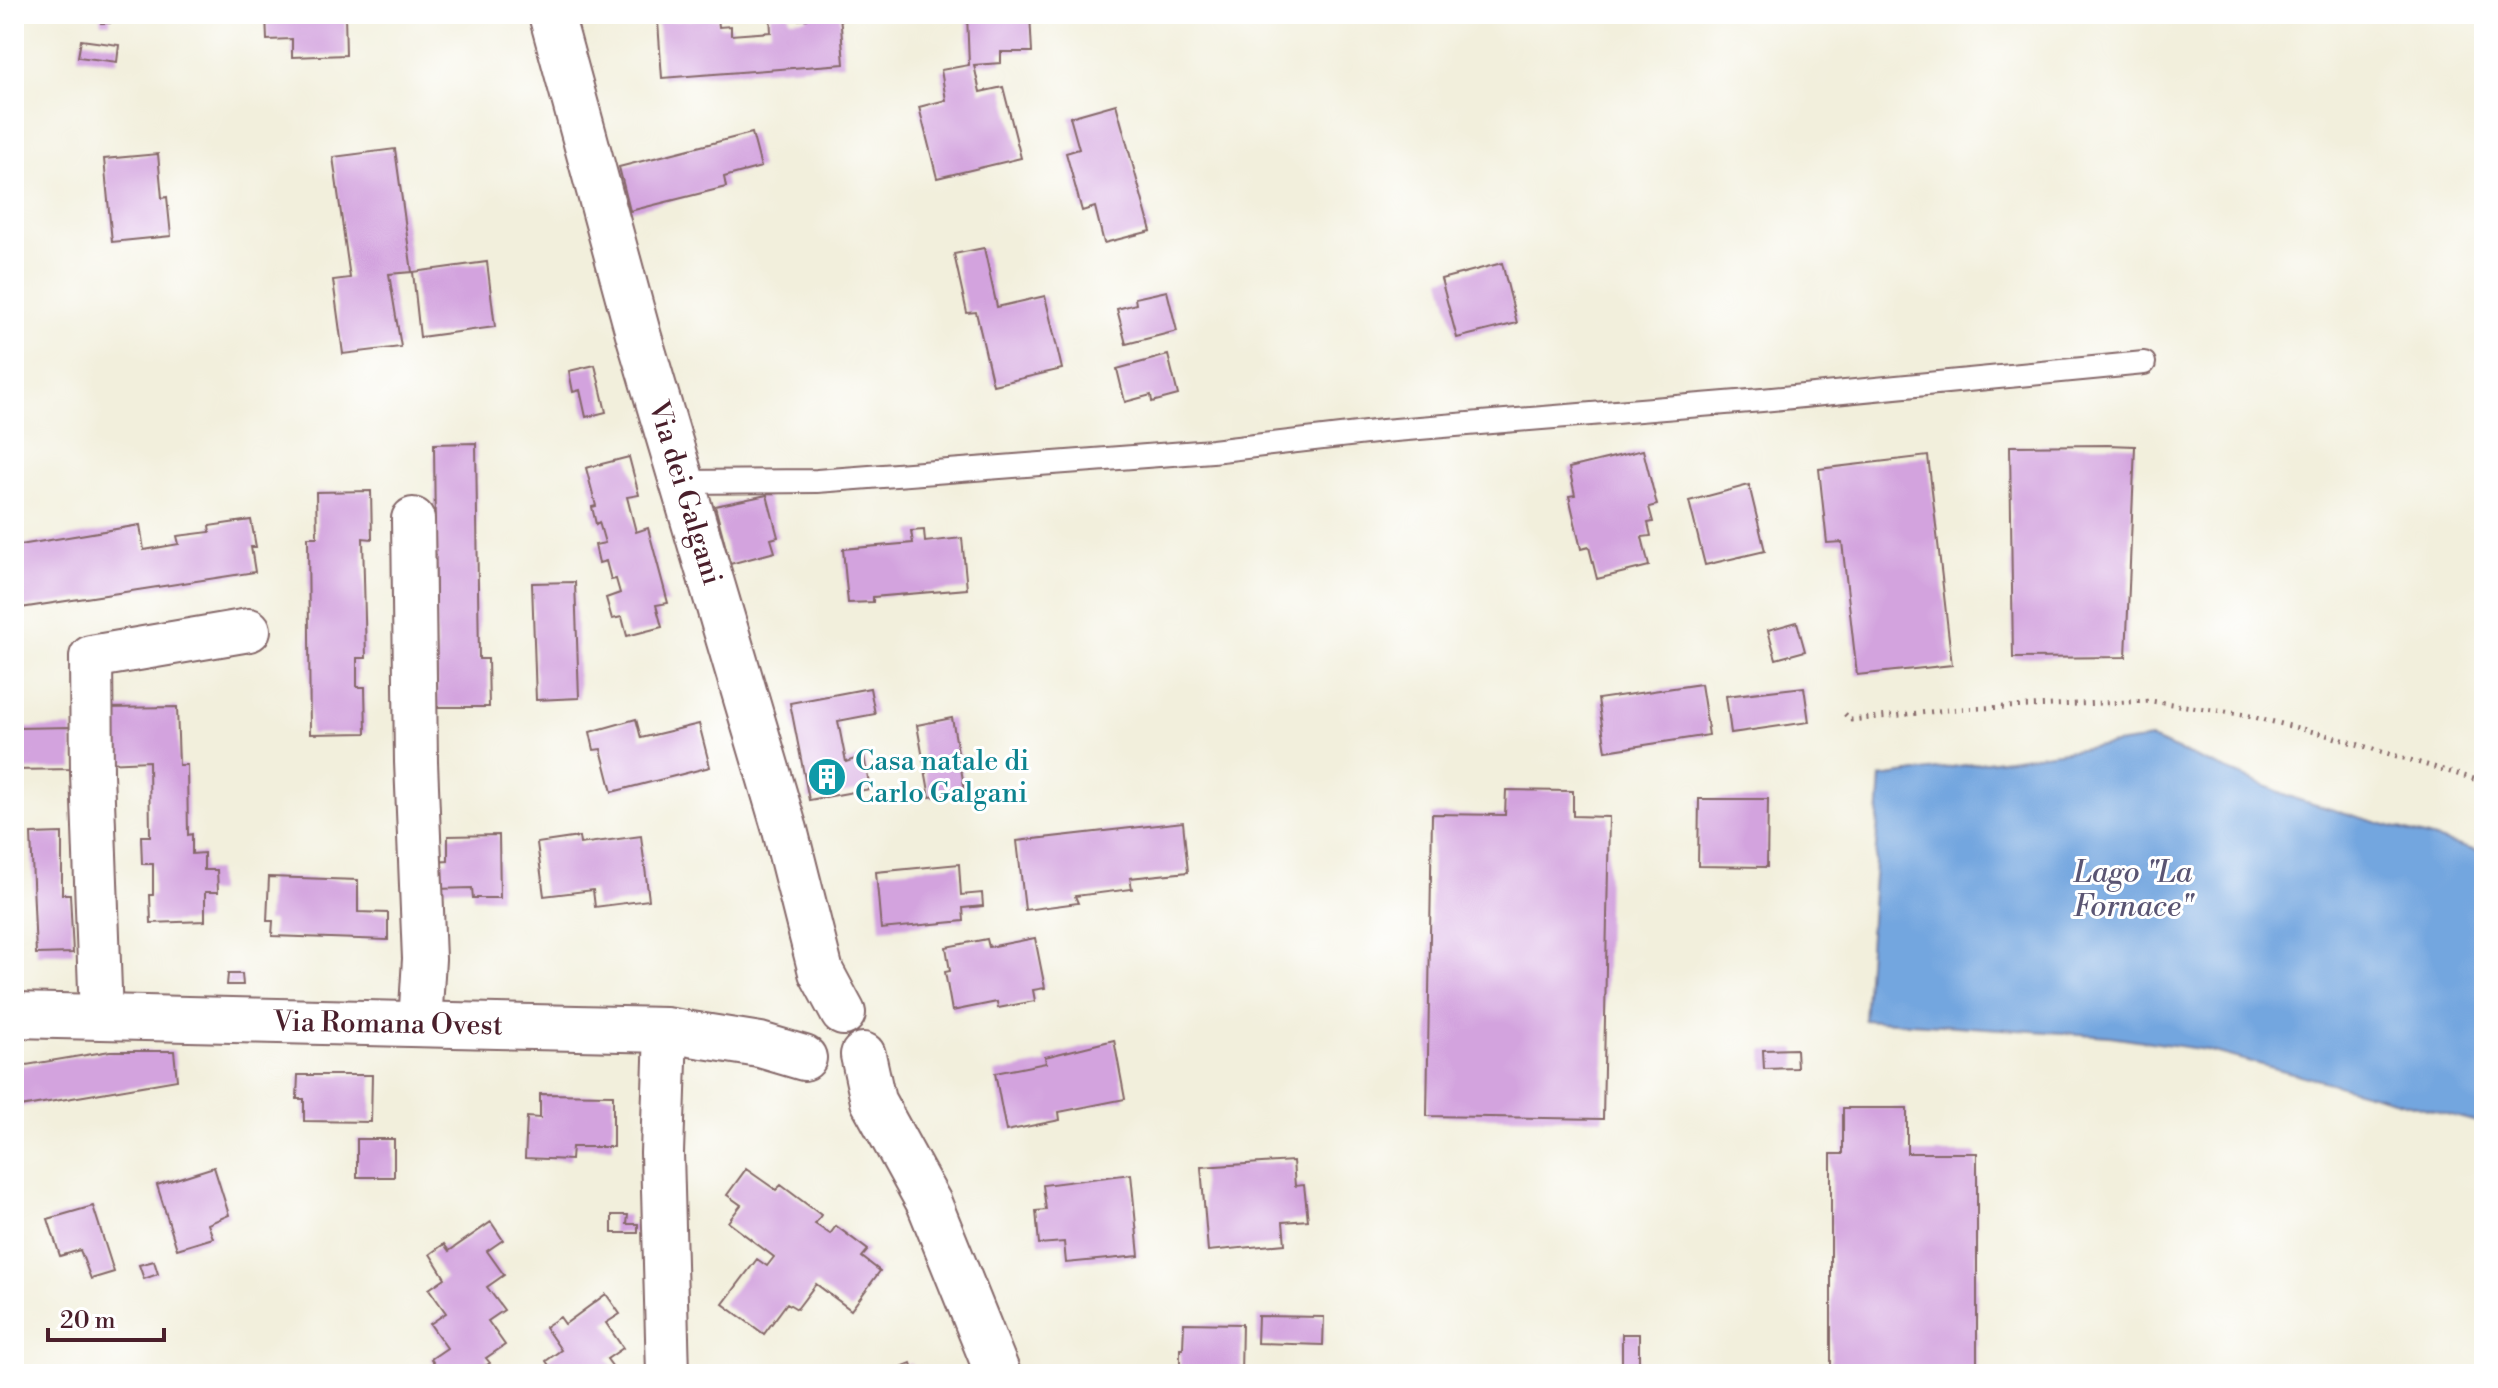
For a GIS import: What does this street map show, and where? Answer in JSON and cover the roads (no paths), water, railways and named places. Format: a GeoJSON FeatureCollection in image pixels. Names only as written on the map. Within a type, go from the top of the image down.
{"type":"FeatureCollection","features":[{"type":"Feature","properties":{"kind":"street","name":"Via dei Galgani"},"geometry":{"type":"LineString","coordinates":[[551,14],[639,337],[785,830],[834,1039]]}},
{"type":"Feature","properties":{"kind":"street"},"geometry":{"type":"LineString","coordinates":[[413,519],[416,762],[424,959],[420,1024]]}},
{"type":"Feature","properties":{"kind":"street"},"geometry":{"type":"LineString","coordinates":[[101,1017],[91,657],[249,630]]}},
{"type":"Feature","properties":{"kind":"street","name":"Via Romana Ovest"},"geometry":{"type":"LineString","coordinates":[[14,1015],[666,1030],[760,1045],[834,1039]]}},
{"type":"Feature","properties":{"kind":"street"},"geometry":{"type":"LineString","coordinates":[[666,1030],[662,1153],[668,1374]]}},
{"type":"Feature","properties":{"kind":"street"},"geometry":{"type":"LineString","coordinates":[[834,1039],[929,1203],[998,1374]]}},
{"type":"Feature","properties":{"kind":"lane"},"geometry":{"type":"LineString","coordinates":[[682,482],[817,481],[1166,455],[1383,431],[1762,400],[2144,363]]}},
{"type":"Feature","properties":{"kind":"water","name":"Lago \"La Fornace\""},"geometry":{"type":"Polygon","coordinates":[[[2151,739],[2299,800],[2484,853],[2484,1124],[2206,1050],[2110,1036],[1864,1020],[1881,777],[2151,739]]]}},
{"type":"Feature","properties":{"kind":"place","name":"Casa natale di Carlo Galgani"},"geometry":{"type":"Point","coordinates":[827,777]}}]}
